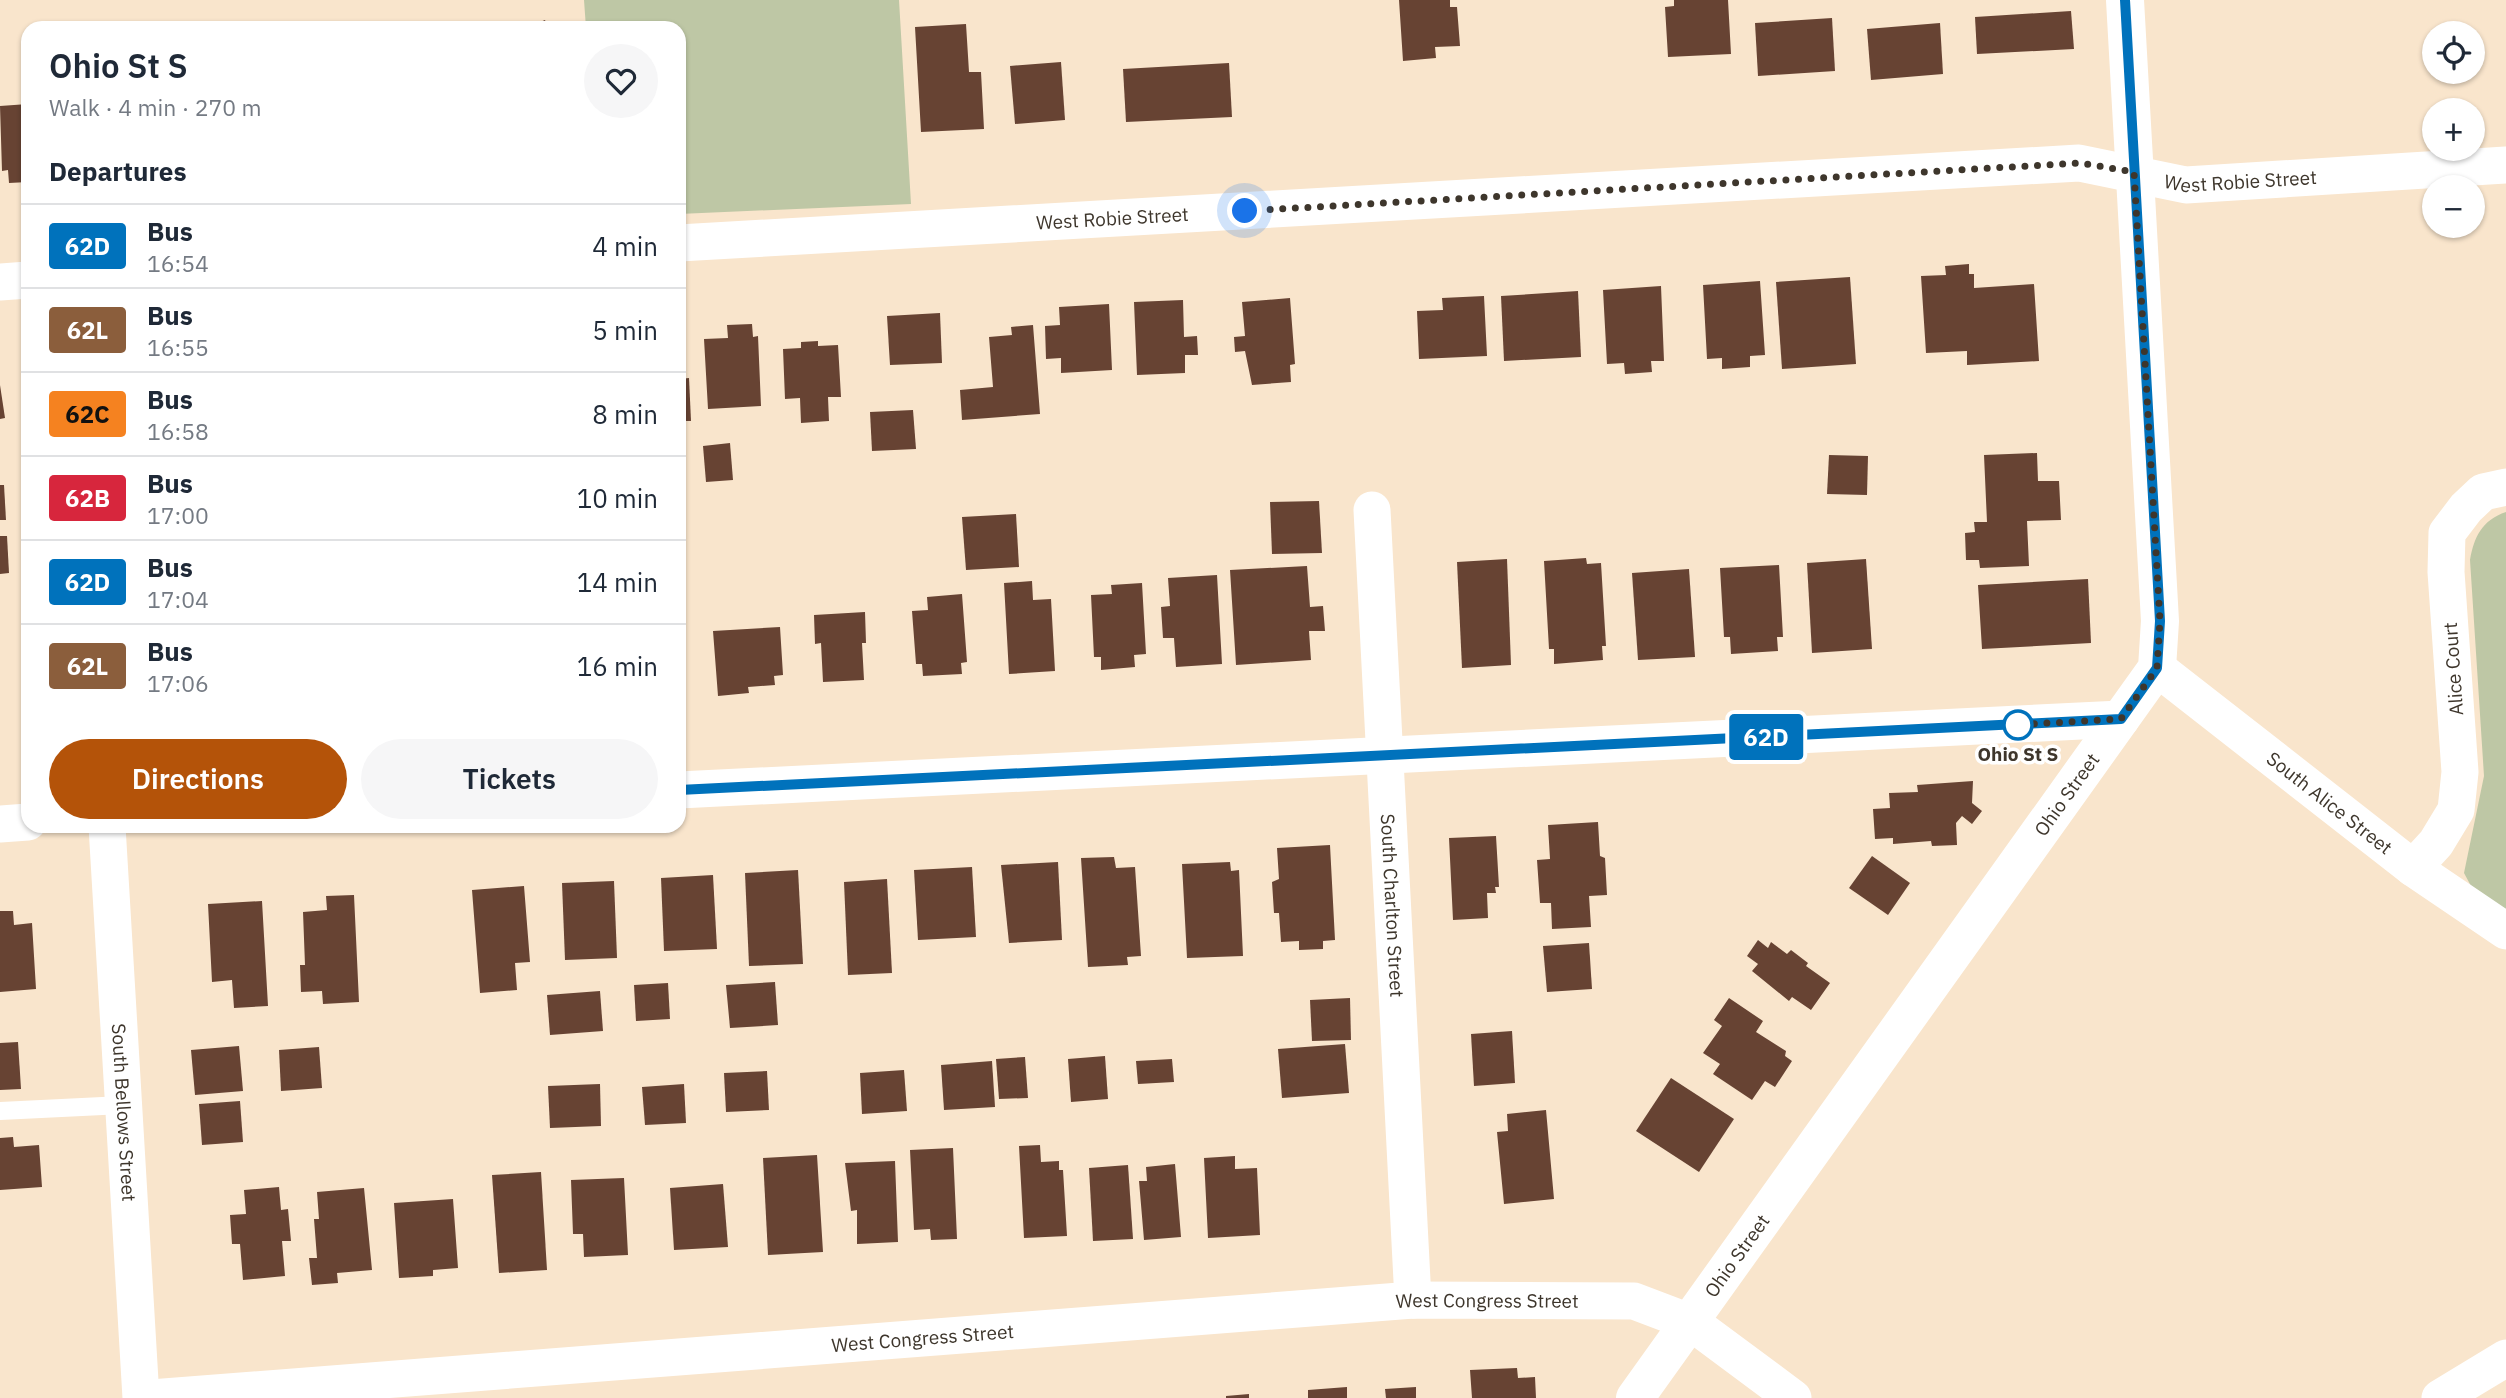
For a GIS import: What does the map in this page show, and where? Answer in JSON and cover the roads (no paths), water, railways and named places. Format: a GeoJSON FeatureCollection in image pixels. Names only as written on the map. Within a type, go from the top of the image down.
{"type":"FeatureCollection","features":[{"type":"Feature","properties":{"kind":"street"},"geometry":{"type":"LineString","coordinates":[[2125,0],[2160,621],[2157,668]]}},
{"type":"Feature","properties":{"kind":"street","name":"West Robie Street"},"geometry":{"type":"LineString","coordinates":[[686,243],[2080,163],[2134,172],[2186,185],[2506,165]]}},
{"type":"Feature","properties":{"kind":"street"},"geometry":{"type":"LineString","coordinates":[[0,282],[21,280]]}},
{"type":"Feature","properties":{"kind":"street","name":"Alice Court"},"geometry":{"type":"LineString","coordinates":[[2413,868],[2436,844],[2456,810],[2460,772],[2446,572],[2447,533],[2466,508],[2483,492],[2506,487]]}},
{"type":"Feature","properties":{"kind":"street","name":"South Charlton Street"},"geometry":{"type":"LineString","coordinates":[[1372,510],[1413,1300]]}},
{"type":"Feature","properties":{"kind":"street","name":"Ohio Street"},"geometry":{"type":"LineString","coordinates":[[1635,1398],[1692,1323],[2157,668]]}},
{"type":"Feature","properties":{"kind":"street","name":"South Alice Street"},"geometry":{"type":"LineString","coordinates":[[2157,668],[2413,868],[2506,931]]}},
{"type":"Feature","properties":{"kind":"street"},"geometry":{"type":"LineString","coordinates":[[686,790],[2121,719]]}},
{"type":"Feature","properties":{"kind":"street"},"geometry":{"type":"LineString","coordinates":[[0,824],[21,822]]}},
{"type":"Feature","properties":{"kind":"street","name":"South Bellows Street"},"geometry":{"type":"LineString","coordinates":[[107,833],[141,1398]]}},
{"type":"Feature","properties":{"kind":"street","name":"West Congress Street"},"geometry":{"type":"LineString","coordinates":[[151,1398],[1413,1300],[1634,1301],[1692,1323],[1793,1398]]}},
{"type":"Feature","properties":{"kind":"street"},"geometry":{"type":"LineString","coordinates":[[2440,1398],[2506,1358]]}},
{"type":"Feature","properties":{"kind":"lane"},"geometry":{"type":"LineString","coordinates":[[0,1111],[123,1105]]}},
{"type":"Feature","properties":{"kind":"place","name":"Ohio St S"},"geometry":{"type":"Point","coordinates":[2018,725]}}]}
